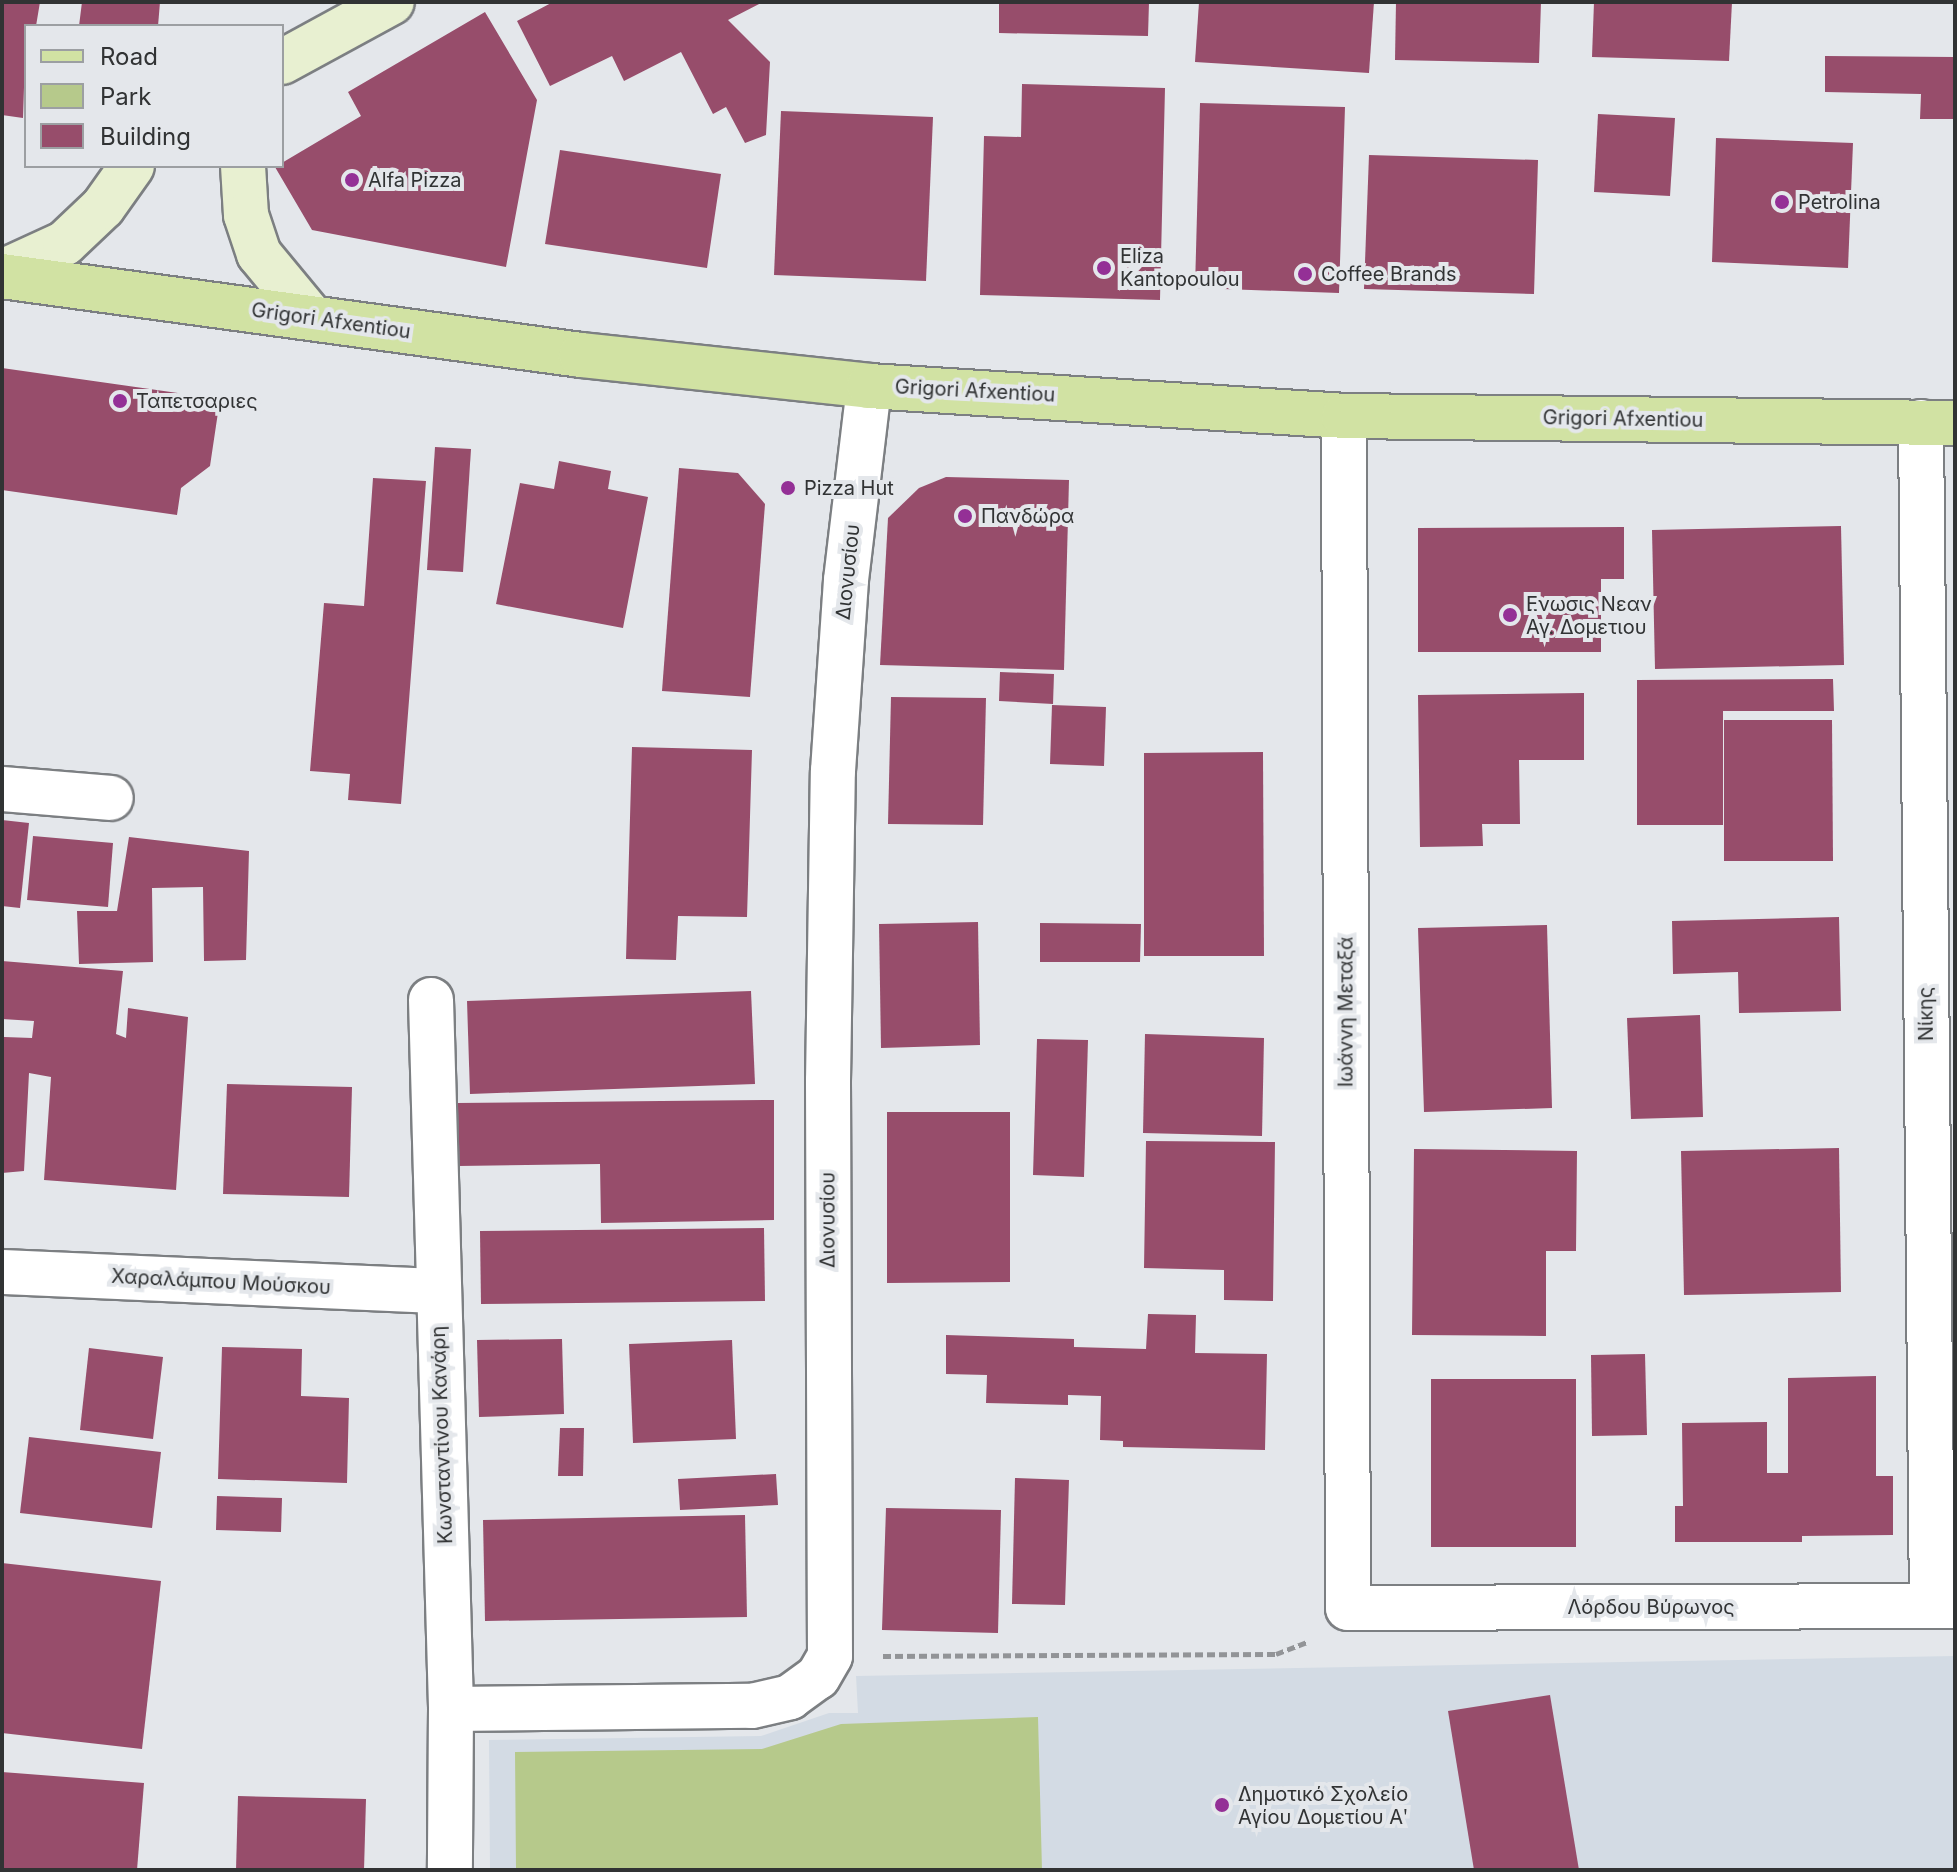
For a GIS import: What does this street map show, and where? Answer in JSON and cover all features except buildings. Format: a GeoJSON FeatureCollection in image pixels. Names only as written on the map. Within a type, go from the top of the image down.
{"type":"FeatureCollection","features":[{"type":"Feature","properties":{"kind":"main road","name":"Grigori Afxentiou"},"geometry":{"type":"LineString","coordinates":[[2,274],[581,355],[869,386],[1344,416],[1938,422]]}},
{"type":"Feature","properties":{"kind":"street"},"geometry":{"type":"LineString","coordinates":[[285,65],[392,2]]}},
{"type":"Feature","properties":{"kind":"street"},"geometry":{"type":"LineString","coordinates":[[2,274],[65,243],[103,207],[131,168]]}},
{"type":"Feature","properties":{"kind":"street"},"geometry":{"type":"LineString","coordinates":[[243,168],[246,215],[259,254],[312,318]]}},
{"type":"Feature","properties":{"kind":"street","name":"Διονυσίου"},"geometry":{"type":"LineString","coordinates":[[830,1656],[828,1081],[833,771],[846,580],[869,386]]}},
{"type":"Feature","properties":{"kind":"street","name":"Ιωάννη Μεταξά"},"geometry":{"type":"LineString","coordinates":[[1344,416],[1348,1608]]}},
{"type":"Feature","properties":{"kind":"street","name":"Νίκης"},"geometry":{"type":"LineString","coordinates":[[1938,422],[1943,1606]]}},
{"type":"Feature","properties":{"kind":"street"},"geometry":{"type":"LineString","coordinates":[[2,789],[111,798]]}},
{"type":"Feature","properties":{"kind":"street","name":"Κωνσταντίνου Κανάρη"},"geometry":{"type":"LineString","coordinates":[[431,1000],[451,1709],[450,1870]]}},
{"type":"Feature","properties":{"kind":"street","name":"Χαραλάμπου Μούσκου"},"geometry":{"type":"LineString","coordinates":[[3,1275],[437,1291]]}},
{"type":"Feature","properties":{"kind":"street","name":"Λόρδου Βύρωνος"},"geometry":{"type":"LineString","coordinates":[[1348,1608],[1943,1606]]}},
{"type":"Feature","properties":{"kind":"street"},"geometry":{"type":"LineString","coordinates":[[451,1709],[752,1706],[790,1697],[818,1677],[830,1656]]}},
{"type":"Feature","properties":{"kind":"path"},"geometry":{"type":"LineString","coordinates":[[830,1656],[1276,1654],[1318,1637],[1348,1608]]}},
{"type":"Feature","properties":{"kind":"shaded area","name":"Δημοτικό Σχολείο Αγίου Δομετίου Αʹ"},"geometry":{"type":"Polygon","coordinates":[[[1955,1656],[1955,1870],[490,1870],[489,1740],[761,1736],[829,1713],[858,1713],[856,1676],[1955,1656]]]}},
{"type":"Feature","properties":{"kind":"green space"},"geometry":{"type":"Polygon","coordinates":[[[1038,1717],[1042,1870],[516,1870],[515,1752],[762,1749],[841,1724],[1038,1717]]]}},
{"type":"Feature","properties":{"kind":"place","name":"Alfa Pizza"},"geometry":{"type":"Point","coordinates":[352,180]}},
{"type":"Feature","properties":{"kind":"place","name":"Petrolina"},"geometry":{"type":"Point","coordinates":[1782,202]}},
{"type":"Feature","properties":{"kind":"place","name":"Eliza Kantopoulou"},"geometry":{"type":"Point","coordinates":[1104,268]}},
{"type":"Feature","properties":{"kind":"place","name":"Coffee Brands"},"geometry":{"type":"Point","coordinates":[1305,274]}},
{"type":"Feature","properties":{"kind":"place","name":"Ταπετσαριες"},"geometry":{"type":"Point","coordinates":[120,401]}},
{"type":"Feature","properties":{"kind":"place","name":"Pizza Hut"},"geometry":{"type":"Point","coordinates":[788,488]}},
{"type":"Feature","properties":{"kind":"place","name":"Πανδώρα"},"geometry":{"type":"Point","coordinates":[965,516]}},
{"type":"Feature","properties":{"kind":"place","name":"Ενωσις Νεαν Αγ. Δομετιου"},"geometry":{"type":"Point","coordinates":[1510,615]}},
{"type":"Feature","properties":{"kind":"place","name":"Δημοτικό Σχολείο Αγίου Δομετίου Αʹ"},"geometry":{"type":"Point","coordinates":[1222,1805]}}]}
